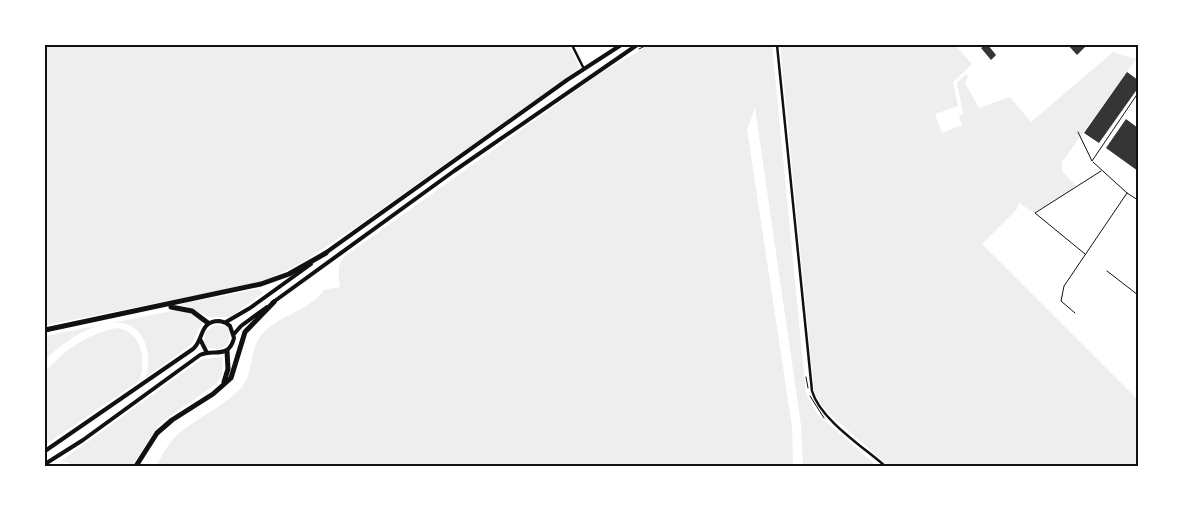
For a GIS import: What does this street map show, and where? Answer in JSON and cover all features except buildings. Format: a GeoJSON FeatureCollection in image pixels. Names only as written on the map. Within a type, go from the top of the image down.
{"type":"FeatureCollection","features":[{"type":"Feature","properties":{"kind":"highway"},"geometry":{"type":"LineString","coordinates":[[45,330],[156,308],[261,284],[289,274],[326,253]]}},
{"type":"Feature","properties":{"kind":"highway"},"geometry":{"type":"LineString","coordinates":[[136,466],[157,433],[231,378],[245,332],[274,302]]}},
{"type":"Feature","properties":{"kind":"highway"},"geometry":{"type":"LineString","coordinates":[[156,308],[184,308],[199,315],[208,323]]}},
{"type":"Feature","properties":{"kind":"highway"},"geometry":{"type":"LineString","coordinates":[[223,385],[228,369],[227,351]]}},
{"type":"Feature","properties":{"kind":"street"},"geometry":{"type":"LineString","coordinates":[[572,45],[584,69]]}},
{"type":"Feature","properties":{"kind":"street"},"geometry":{"type":"LineString","coordinates":[[45,451],[146,383],[192,349],[200,339],[203,328],[208,323],[226,322],[250,308],[584,69],[621,45]]}},
{"type":"Feature","properties":{"kind":"street"},"geometry":{"type":"LineString","coordinates":[[45,464],[83,440],[194,359],[207,353],[222,354],[227,351],[232,343],[234,334],[241,326],[454,171],[637,45]]}},
{"type":"Feature","properties":{"kind":"street"},"geometry":{"type":"LineString","coordinates":[[777,45],[812,391],[821,410],[885,466]]}},
{"type":"Feature","properties":{"kind":"street"},"geometry":{"type":"LineString","coordinates":[[226,322],[234,334]]}},
{"type":"Feature","properties":{"kind":"street"},"geometry":{"type":"LineString","coordinates":[[200,339],[207,353]]}},
{"type":"Feature","properties":{"kind":"lane"},"geometry":{"type":"LineString","coordinates":[[1092,161],[1138,93]]}},
{"type":"Feature","properties":{"kind":"lane"},"geometry":{"type":"LineString","coordinates":[[1078,132],[1092,161],[1101,171],[1138,200]]}},
{"type":"Feature","properties":{"kind":"lane"},"geometry":{"type":"LineString","coordinates":[[1085,254],[1035,213],[1101,171]]}},
{"type":"Feature","properties":{"kind":"lane"},"geometry":{"type":"LineString","coordinates":[[1075,313],[1061,301],[1064,286],[1127,193]]}},
{"type":"Feature","properties":{"kind":"lane"},"geometry":{"type":"LineString","coordinates":[[1107,271],[1138,295]]}},
{"type":"Feature","properties":{"kind":"shaded area"},"geometry":{"type":"Polygon","coordinates":[[[45,45],[569,45],[580,68],[356,227],[304,261],[270,279],[45,325],[45,45]]]}},
{"type":"Feature","properties":{"kind":"shaded area"},"geometry":{"type":"Polygon","coordinates":[[[649,45],[772,45],[806,393],[817,414],[877,466],[803,466],[801,425],[755,108],[747,129],[792,427],[793,466],[156,466],[175,437],[226,401],[242,387],[246,381],[255,346],[262,334],[277,322],[310,303],[324,290],[340,287],[339,268],[344,257],[598,75],[649,45]]]}},
{"type":"Feature","properties":{"kind":"shaded area"},"geometry":{"type":"Polygon","coordinates":[[[780,45],[955,45],[972,64],[953,82],[958,106],[935,114],[942,133],[962,125],[959,117],[963,113],[957,83],[966,74],[968,77],[965,83],[979,108],[1010,97],[1031,122],[1113,52],[1136,59],[1062,162],[1062,171],[1076,186],[1034,213],[1019,203],[1017,209],[982,244],[1138,400],[1138,466],[889,466],[827,412],[816,397],[814,389],[780,45]]]}},
{"type":"Feature","properties":{"kind":"shaded area"},"geometry":{"type":"Polygon","coordinates":[[[259,289],[263,293],[230,317],[209,317],[180,304],[259,289]]]}},
{"type":"Feature","properties":{"kind":"shaded area"},"geometry":{"type":"Polygon","coordinates":[[[177,310],[190,313],[202,321],[192,344],[146,377],[148,368],[147,351],[145,343],[137,330],[125,324],[112,323],[177,310]]]}},
{"type":"Feature","properties":{"kind":"shaded area"},"geometry":{"type":"Polygon","coordinates":[[[215,325],[227,326],[229,333],[228,342],[220,349],[207,348],[204,342],[205,333],[215,325]]]}},
{"type":"Feature","properties":{"kind":"shaded area"},"geometry":{"type":"Polygon","coordinates":[[[96,326],[66,342],[45,361],[45,336],[96,326]]]}},
{"type":"Feature","properties":{"kind":"shaded area"},"geometry":{"type":"Polygon","coordinates":[[[117,328],[125,330],[132,335],[140,348],[142,365],[139,381],[45,445],[45,372],[60,356],[86,338],[117,328]]]}},
{"type":"Feature","properties":{"kind":"shaded area"},"geometry":{"type":"Polygon","coordinates":[[[223,357],[222,376],[216,384],[160,423],[132,466],[78,466],[61,461],[202,359],[223,357]]]}}]}
